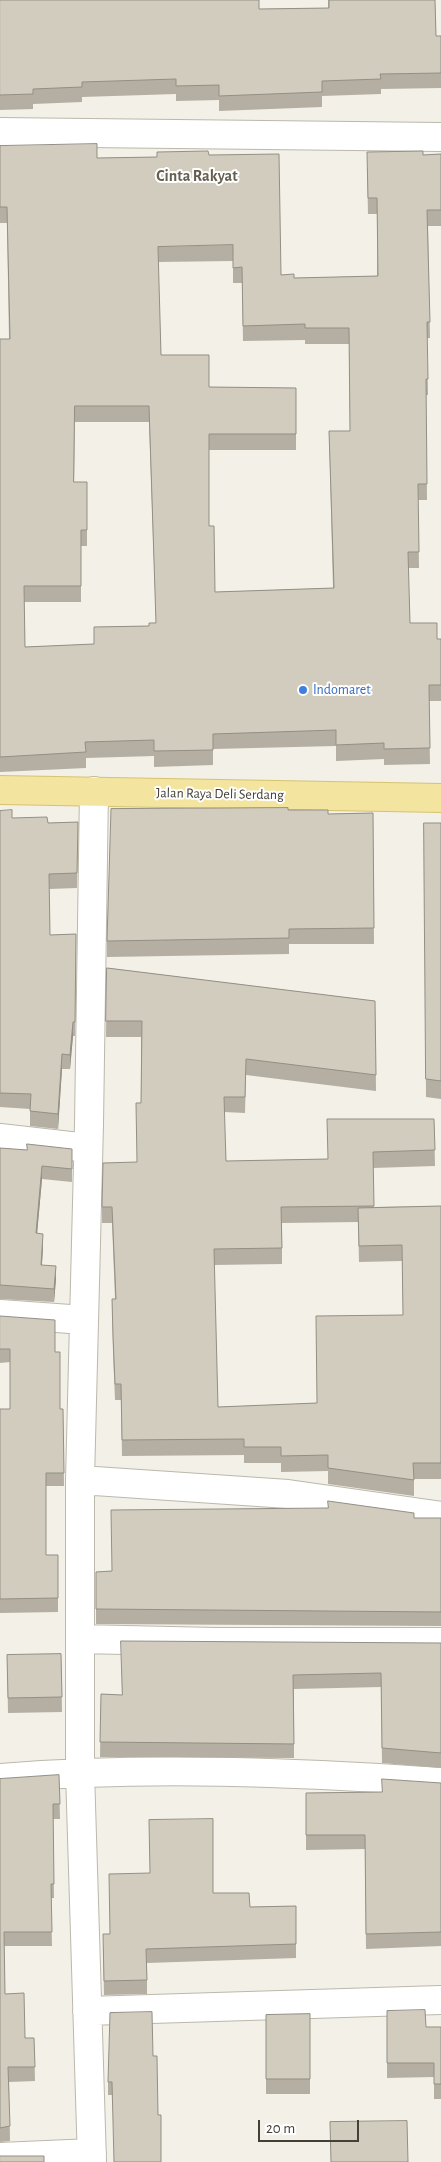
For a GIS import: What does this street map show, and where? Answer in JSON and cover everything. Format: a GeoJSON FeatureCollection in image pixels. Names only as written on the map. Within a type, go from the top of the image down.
{"type":"FeatureCollection","features":[{"type":"Feature","properties":{"kind":"main road","name":"Jalan Raya Deli Serdang"},"geometry":{"type":"LineString","coordinates":[[0,790],[441,798]]}},
{"type":"Feature","properties":{"kind":"street"},"geometry":{"type":"LineString","coordinates":[[0,132],[441,137]]}},
{"type":"Feature","properties":{"kind":"street"},"geometry":{"type":"LineString","coordinates":[[0,2157],[92,2158],[80,1772],[80,1480],[94,792]]}},
{"type":"Feature","properties":{"kind":"street"},"geometry":{"type":"LineString","coordinates":[[0,1138],[88,1148]]}},
{"type":"Feature","properties":{"kind":"street"},"geometry":{"type":"LineString","coordinates":[[0,1314],[84,1320]]}},
{"type":"Feature","properties":{"kind":"street"},"geometry":{"type":"LineString","coordinates":[[80,1480],[288,1494],[441,1516]]}},
{"type":"Feature","properties":{"kind":"street"},"geometry":{"type":"LineString","coordinates":[[80,1639],[216,1642],[441,1642]]}},
{"type":"Feature","properties":{"kind":"street"},"geometry":{"type":"LineString","coordinates":[[0,1778],[80,1772],[266,1772],[441,1782]]}},
{"type":"Feature","properties":{"kind":"street"},"geometry":{"type":"LineString","coordinates":[[87,2011],[441,2000]]}},
{"type":"Feature","properties":{"kind":"building"},"geometry":{"type":"Polygon","coordinates":[[[0,0],[259,0],[259,9],[329,8],[329,0],[435,0],[436,36],[441,36],[441,73],[380,74],[381,79],[322,81],[322,92],[219,96],[219,85],[176,86],[176,79],[82,82],[82,87],[33,89],[33,94],[0,95],[0,0]]]}},
{"type":"Feature","properties":{"kind":"building"},"geometry":{"type":"Polygon","coordinates":[[[97,144],[97,158],[157,157],[157,152],[208,151],[209,155],[279,154],[281,275],[294,274],[294,278],[378,276],[377,198],[368,198],[367,152],[423,151],[423,155],[441,154],[441,210],[427,210],[430,322],[427,322],[427,484],[418,484],[419,552],[408,552],[410,623],[437,623],[437,639],[441,639],[441,685],[429,685],[430,748],[384,749],[384,743],[336,745],[336,730],[213,734],[213,750],[154,751],[154,740],[85,742],[86,752],[0,757],[0,339],[10,339],[7,207],[0,207],[0,146],[97,144]],[[233,245],[158,247],[161,355],[209,355],[209,387],[296,388],[296,434],[209,434],[209,526],[214,526],[215,592],[334,588],[329,431],[350,431],[349,328],[305,328],[305,324],[243,326],[242,267],[233,268],[233,245]],[[75,406],[74,482],[87,482],[87,530],[81,530],[81,586],[24,586],[25,647],[94,644],[94,627],[149,626],[149,623],[156,623],[149,406],[75,406]]]}},
{"type":"Feature","properties":{"kind":"building"},"geometry":{"type":"Polygon","coordinates":[[[288,808],[288,810],[328,810],[328,814],[373,813],[374,928],[289,929],[289,938],[107,941],[111,809],[288,808]]]}},
{"type":"Feature","properties":{"kind":"building"},"geometry":{"type":"Polygon","coordinates":[[[12,810],[12,818],[47,817],[48,823],[78,822],[77,873],[49,874],[50,935],[76,934],[75,1022],[73,1022],[70,1055],[62,1054],[58,1114],[30,1111],[31,1094],[0,1093],[0,811],[12,810]]]}},
{"type":"Feature","properties":{"kind":"building"},"geometry":{"type":"Polygon","coordinates":[[[424,823],[441,823],[441,1081],[426,1079],[424,823]]]}},
{"type":"Feature","properties":{"kind":"building"},"geometry":{"type":"Polygon","coordinates":[[[107,968],[375,1001],[376,1075],[246,1059],[245,1097],[224,1097],[226,1161],[328,1159],[327,1119],[434,1119],[435,1150],[373,1152],[374,1206],[281,1207],[282,1248],[214,1249],[218,1407],[317,1403],[316,1316],[403,1315],[402,1245],[359,1246],[358,1208],[441,1206],[441,1463],[413,1463],[414,1480],[328,1468],[328,1455],[281,1456],[281,1447],[244,1447],[244,1439],[122,1440],[121,1384],[115,1384],[112,1299],[116,1299],[112,1207],[102,1207],[103,1163],[137,1162],[136,1103],[141,1103],[142,1021],[106,1021],[107,968]]]}},
{"type":"Feature","properties":{"kind":"building"},"geometry":{"type":"Polygon","coordinates":[[[27,1144],[72,1149],[72,1169],[42,1166],[36,1233],[43,1234],[41,1265],[56,1266],[54,1289],[0,1285],[0,1148],[27,1150],[27,1144]]]}},
{"type":"Feature","properties":{"kind":"building"},"geometry":{"type":"Polygon","coordinates":[[[0,1316],[55,1320],[55,1352],[60,1352],[60,1409],[63,1409],[64,1473],[46,1473],[46,1555],[58,1555],[58,1598],[0,1599],[0,1409],[10,1409],[10,1349],[0,1349],[0,1316]]]}},
{"type":"Feature","properties":{"kind":"building"},"geometry":{"type":"Polygon","coordinates":[[[328,1501],[414,1513],[414,1518],[441,1518],[441,1612],[96,1609],[96,1572],[112,1571],[111,1510],[328,1508],[328,1501]]]}},
{"type":"Feature","properties":{"kind":"building"},"geometry":{"type":"Polygon","coordinates":[[[121,1641],[441,1643],[441,1753],[382,1748],[381,1673],[293,1675],[294,1744],[100,1742],[101,1694],[122,1695],[121,1641]]]}},
{"type":"Feature","properties":{"kind":"building"},"geometry":{"type":"Polygon","coordinates":[[[61,1654],[62,1697],[8,1698],[7,1655],[61,1654]]]}},
{"type":"Feature","properties":{"kind":"building"},"geometry":{"type":"Polygon","coordinates":[[[59,1775],[60,1804],[53,1804],[54,1884],[51,1884],[52,1932],[4,1932],[5,1994],[24,1993],[25,2038],[34,2038],[35,2067],[8,2067],[10,2126],[0,2128],[0,1779],[59,1775]]]}},
{"type":"Feature","properties":{"kind":"building"},"geometry":{"type":"Polygon","coordinates":[[[382,1779],[441,1783],[441,1932],[366,1934],[365,1835],[306,1835],[306,1793],[382,1792],[382,1779]]]}},
{"type":"Feature","properties":{"kind":"building"},"geometry":{"type":"Polygon","coordinates":[[[213,1819],[213,1893],[249,1893],[250,1907],[296,1906],[296,1944],[146,1949],[147,1980],[104,1981],[103,1934],[110,1934],[109,1874],[150,1873],[149,1820],[213,1819]]]}},
{"type":"Feature","properties":{"kind":"building"},"geometry":{"type":"Polygon","coordinates":[[[425,2010],[426,2027],[441,2027],[441,2084],[434,2084],[434,2063],[387,2063],[387,2011],[425,2010]]]}},
{"type":"Feature","properties":{"kind":"building"},"geometry":{"type":"Polygon","coordinates":[[[152,2012],[153,2056],[157,2056],[158,2115],[161,2115],[161,2162],[114,2162],[112,2082],[108,2082],[110,2013],[152,2012]]]}},
{"type":"Feature","properties":{"kind":"building"},"geometry":{"type":"Polygon","coordinates":[[[310,2014],[310,2079],[266,2079],[266,2015],[310,2014]]]}},
{"type":"Feature","properties":{"kind":"building"},"geometry":{"type":"Polygon","coordinates":[[[407,2121],[408,2162],[331,2162],[330,2122],[407,2121]]]}},
{"type":"Feature","properties":{"kind":"building"},"geometry":{"type":"Polygon","coordinates":[[[0,2156],[44,2156],[44,2162],[0,2162],[0,2156]]]}},
{"type":"Feature","properties":{"kind":"place","name":"Indomaret"},"geometry":{"type":"Point","coordinates":[303,690]}},
{"type":"Feature","properties":{"kind":"district","name":"Cinta Rakyat"},"geometry":{"type":"Point","coordinates":[197,176]}}]}
